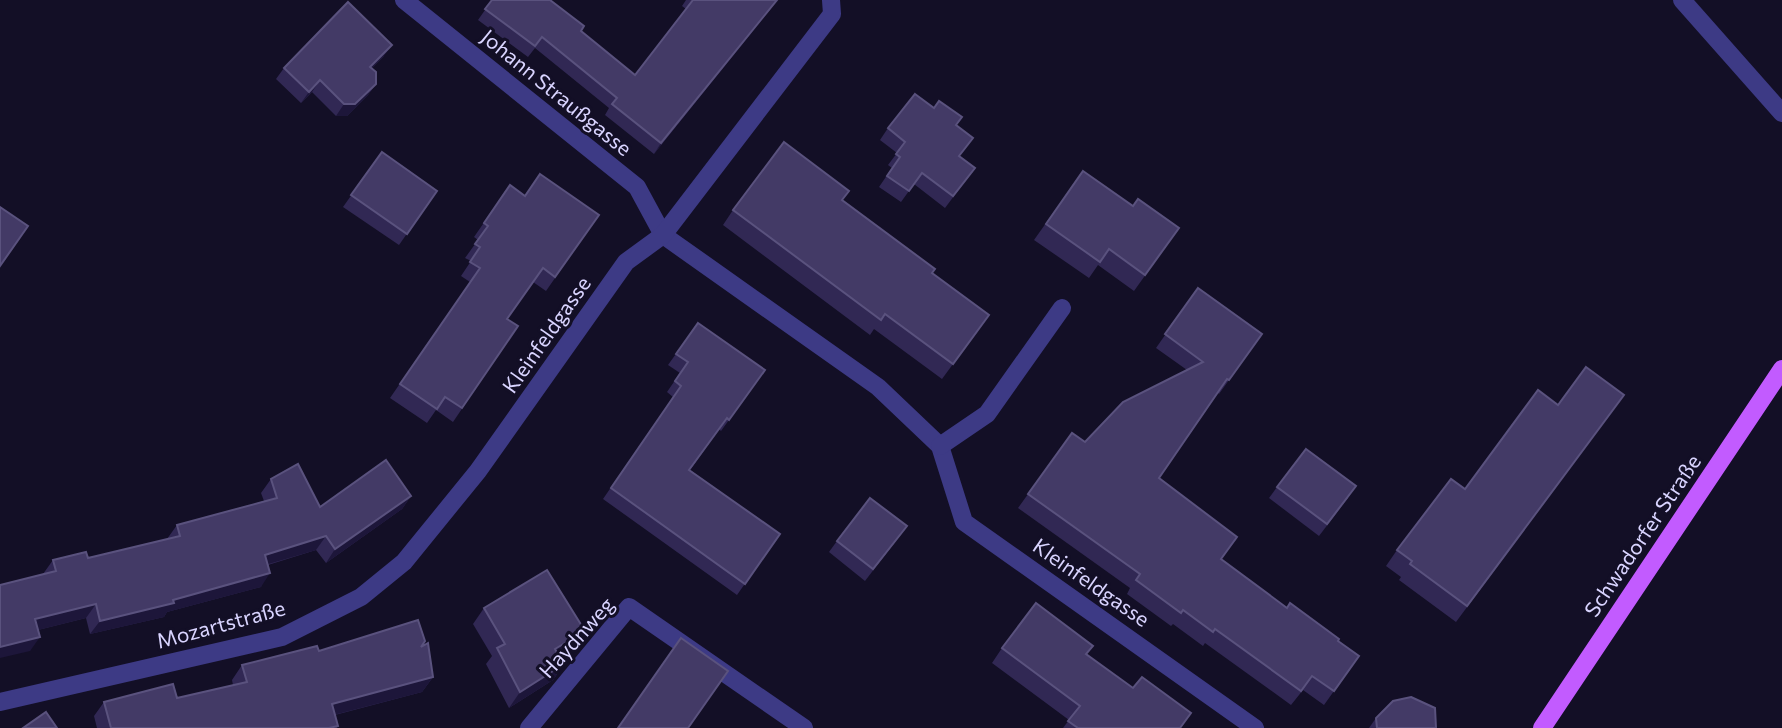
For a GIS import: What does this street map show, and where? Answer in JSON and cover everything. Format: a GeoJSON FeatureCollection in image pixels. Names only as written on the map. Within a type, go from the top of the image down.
{"type":"FeatureCollection","features":[{"type":"Feature","properties":{"kind":"main road","name":"Schwadorfer Straße"},"geometry":{"type":"LineString","coordinates":[[1542,728],[1782,369]]}},
{"type":"Feature","properties":{"kind":"street","name":"Johann Straußgasse"},"geometry":{"type":"LineString","coordinates":[[404,0],[637,187],[663,235]]}},
{"type":"Feature","properties":{"kind":"street","name":"Kleinfeldgasse"},"geometry":{"type":"LineString","coordinates":[[478,471],[626,262],[663,235],[832,15],[831,0]]}},
{"type":"Feature","properties":{"kind":"street"},"geometry":{"type":"LineString","coordinates":[[1682,0],[1782,113]]}},
{"type":"Feature","properties":{"kind":"street","name":"Kleinfeldgasse"},"geometry":{"type":"LineString","coordinates":[[663,235],[878,387],[940,446],[964,522],[1255,728]]}},
{"type":"Feature","properties":{"kind":"street"},"geometry":{"type":"LineString","coordinates":[[940,446],[987,414],[1062,308]]}},
{"type":"Feature","properties":{"kind":"street","name":"Mozartstraße"},"geometry":{"type":"LineString","coordinates":[[0,702],[282,637],[361,597],[404,562],[478,471]]}},
{"type":"Feature","properties":{"kind":"street","name":"Haydnweg"},"geometry":{"type":"LineString","coordinates":[[529,728],[629,607],[804,728]]}},
{"type":"Feature","properties":{"kind":"building"},"geometry":{"type":"Polygon","coordinates":[[[492,0],[550,0],[584,26],[581,31],[635,75],[693,0],[777,0],[661,143],[612,104],[617,98],[542,37],[535,46],[485,9],[492,0]]]}},
{"type":"Feature","properties":{"kind":"building"},"geometry":{"type":"Polygon","coordinates":[[[348,2],[392,45],[370,67],[376,72],[376,84],[355,104],[344,104],[320,80],[309,92],[284,68],[348,2]]]}},
{"type":"Feature","properties":{"kind":"building"},"geometry":{"type":"Polygon","coordinates":[[[915,94],[934,108],[939,101],[962,117],[956,125],[973,138],[959,156],[975,168],[953,196],[922,173],[909,191],[887,176],[900,157],[896,154],[905,142],[888,128],[915,94]]]}},
{"type":"Feature","properties":{"kind":"building"},"geometry":{"type":"Polygon","coordinates":[[[784,142],[849,191],[842,200],[935,269],[932,273],[989,315],[953,364],[885,314],[881,320],[733,210],[784,142]]]}},
{"type":"Feature","properties":{"kind":"building"},"geometry":{"type":"Polygon","coordinates":[[[382,152],[437,191],[407,234],[351,195],[382,152]]]}},
{"type":"Feature","properties":{"kind":"building"},"geometry":{"type":"Polygon","coordinates":[[[1083,171],[1133,206],[1138,199],[1179,228],[1145,275],[1109,249],[1100,262],[1046,224],[1083,171]]]}},
{"type":"Feature","properties":{"kind":"building"},"geometry":{"type":"Polygon","coordinates":[[[540,174],[599,215],[555,277],[543,268],[507,319],[518,326],[462,408],[445,397],[437,409],[400,384],[480,268],[470,262],[480,247],[475,244],[488,226],[484,223],[510,185],[525,196],[540,174]]]}},
{"type":"Feature","properties":{"kind":"building"},"geometry":{"type":"Polygon","coordinates":[[[0,207],[28,226],[0,266],[0,207]]]}},
{"type":"Feature","properties":{"kind":"building"},"geometry":{"type":"Polygon","coordinates":[[[1198,288],[1262,334],[1229,380],[1227,379],[1159,478],[1237,537],[1221,559],[1287,608],[1290,603],[1359,656],[1334,691],[1312,676],[1301,691],[1215,629],[1213,632],[1183,610],[1181,613],[1136,580],[1140,574],[1028,494],[1072,433],[1085,442],[1123,402],[1203,362],[1165,334],[1198,288]]]}},
{"type":"Feature","properties":{"kind":"building"},"geometry":{"type":"Polygon","coordinates":[[[698,323],[765,370],[689,470],[780,534],[745,584],[611,488],[681,386],[675,381],[688,362],[676,354],[698,323]]]}},
{"type":"Feature","properties":{"kind":"building"},"geometry":{"type":"Polygon","coordinates":[[[1586,367],[1624,395],[1467,606],[1410,564],[1412,561],[1397,550],[1451,479],[1465,489],[1538,390],[1558,405],[1586,367]]]}},
{"type":"Feature","properties":{"kind":"building"},"geometry":{"type":"Polygon","coordinates":[[[1306,449],[1356,486],[1327,524],[1277,487],[1306,449]]]}},
{"type":"Feature","properties":{"kind":"building"},"geometry":{"type":"Polygon","coordinates":[[[386,460],[411,496],[335,549],[326,536],[265,555],[270,573],[173,600],[174,603],[100,621],[96,604],[35,619],[40,637],[0,647],[0,585],[56,571],[53,560],[86,552],[88,558],[180,536],[177,525],[277,498],[271,479],[298,464],[320,507],[386,460]]]}},
{"type":"Feature","properties":{"kind":"building"},"geometry":{"type":"Polygon","coordinates":[[[870,498],[907,526],[873,569],[837,541],[870,498]]]}},
{"type":"Feature","properties":{"kind":"building"},"geometry":{"type":"Polygon","coordinates":[[[547,570],[585,631],[555,649],[564,664],[520,692],[497,648],[505,644],[484,608],[547,570]]]}},
{"type":"Feature","properties":{"kind":"building"},"geometry":{"type":"Polygon","coordinates":[[[1036,603],[1093,646],[1086,654],[1133,688],[1142,677],[1191,713],[1180,728],[1078,728],[1068,721],[1080,706],[1002,648],[1036,603]]]}},
{"type":"Feature","properties":{"kind":"building"},"geometry":{"type":"Polygon","coordinates":[[[418,620],[425,641],[421,647],[428,643],[433,677],[332,704],[338,726],[111,728],[104,702],[173,684],[177,698],[247,682],[242,665],[317,646],[319,651],[418,620]]]}},
{"type":"Feature","properties":{"kind":"building"},"geometry":{"type":"Polygon","coordinates":[[[681,638],[728,671],[688,728],[618,728],[681,638]]]}},
{"type":"Feature","properties":{"kind":"building"},"geometry":{"type":"Polygon","coordinates":[[[1411,697],[1435,708],[1436,728],[1377,728],[1376,718],[1393,701],[1411,697]]]}},
{"type":"Feature","properties":{"kind":"building"},"geometry":{"type":"Polygon","coordinates":[[[46,712],[57,728],[23,728],[46,712]]]}}]}
